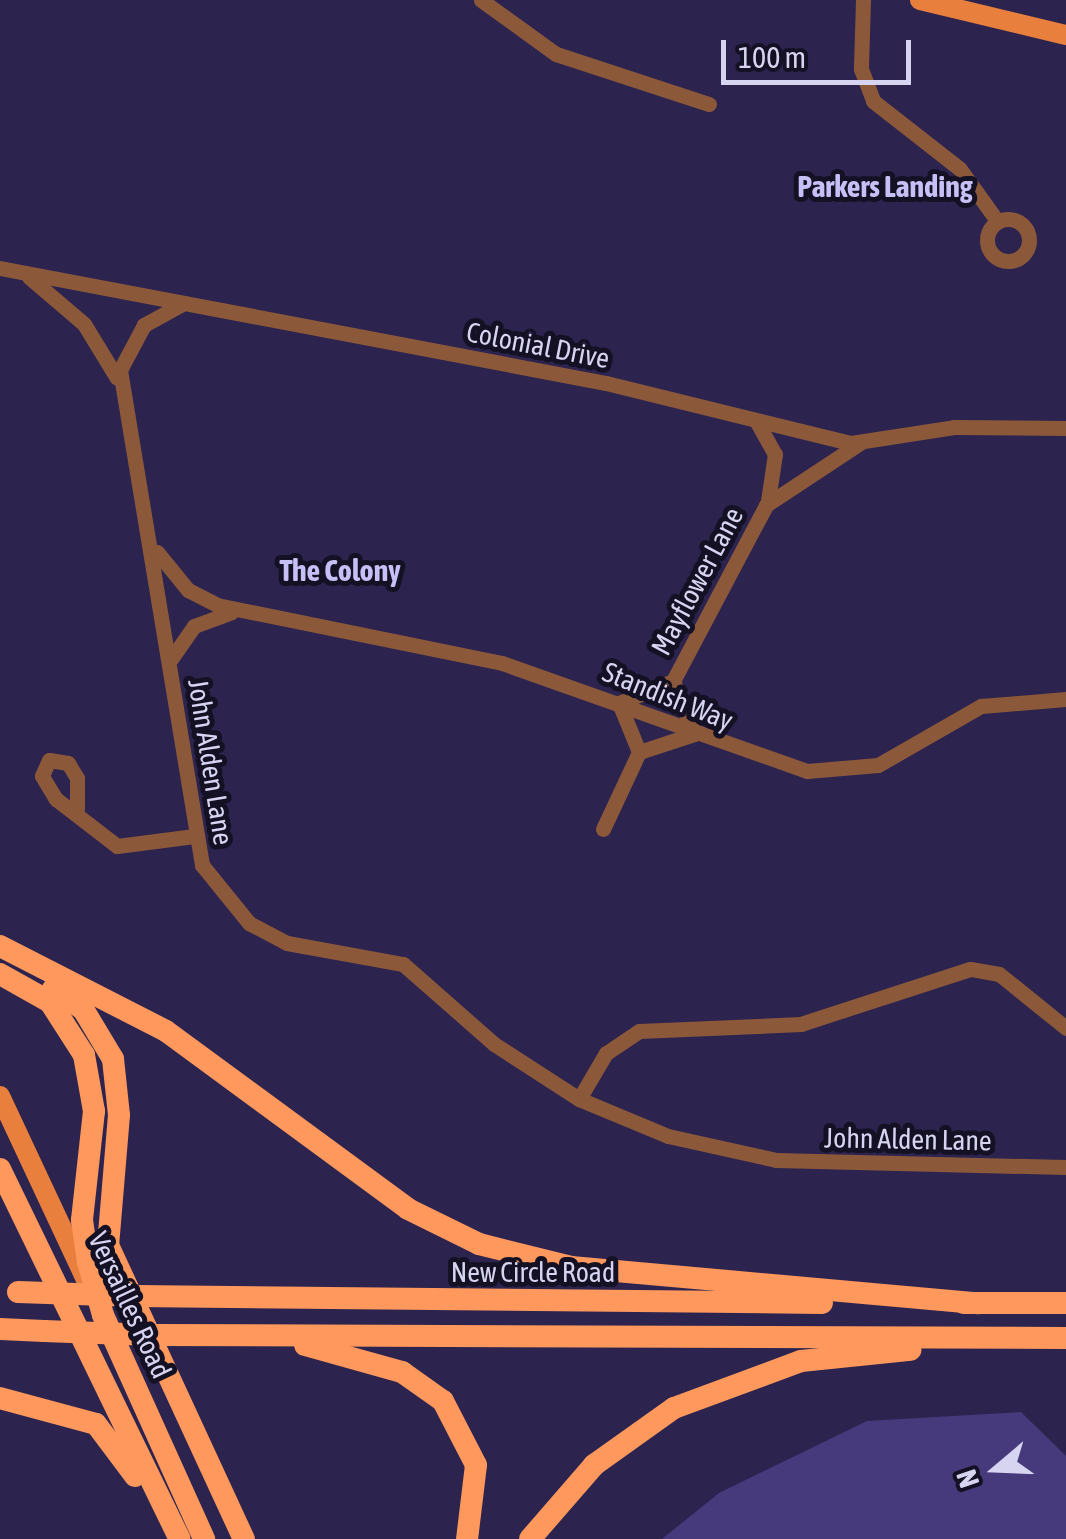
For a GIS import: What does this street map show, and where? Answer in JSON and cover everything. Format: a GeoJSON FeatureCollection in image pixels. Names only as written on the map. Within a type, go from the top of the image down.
{"type":"FeatureCollection","features":[{"type":"Feature","properties":{"kind":"highway"},"geometry":{"type":"LineString","coordinates":[[7,950],[181,1040],[408,1209],[480,1244],[571,1267],[978,1303]]}},
{"type":"Feature","properties":{"kind":"highway"},"geometry":{"type":"LineString","coordinates":[[7,950],[83,1009],[113,1059],[119,1116],[108,1245],[244,1539]]}},
{"type":"Feature","properties":{"kind":"highway"},"geometry":{"type":"LineString","coordinates":[[0,974],[27,985],[71,1028],[89,1073],[82,1220],[103,1316]]}},
{"type":"Feature","properties":{"kind":"highway"},"geometry":{"type":"LineString","coordinates":[[0,1168],[41,1242]]}},
{"type":"Feature","properties":{"kind":"highway","name":"Versailles Road"},"geometry":{"type":"LineString","coordinates":[[41,1242],[180,1539]]}},
{"type":"Feature","properties":{"kind":"highway","name":"New Circle Road"},"geometry":{"type":"LineString","coordinates":[[9,1291],[135,1296],[1066,1303]]}},
{"type":"Feature","properties":{"kind":"highway","name":"Versailles Road"},"geometry":{"type":"LineString","coordinates":[[103,1316],[204,1539]]}},
{"type":"Feature","properties":{"kind":"highway"},"geometry":{"type":"LineString","coordinates":[[0,1328],[152,1336],[1059,1338]]}},
{"type":"Feature","properties":{"kind":"highway"},"geometry":{"type":"LineString","coordinates":[[222,1334],[350,1354],[434,1393],[459,1420],[476,1465],[467,1539]]}},
{"type":"Feature","properties":{"kind":"highway"},"geometry":{"type":"LineString","coordinates":[[530,1539],[636,1430],[720,1386],[801,1361],[1059,1338]]}},
{"type":"Feature","properties":{"kind":"highway"},"geometry":{"type":"LineString","coordinates":[[0,1398],[73,1413],[107,1432],[166,1539]]}},
{"type":"Feature","properties":{"kind":"main road"},"geometry":{"type":"LineString","coordinates":[[920,0],[1066,35]]}},
{"type":"Feature","properties":{"kind":"main road","name":"Versailles Road"},"geometry":{"type":"LineString","coordinates":[[0,1096],[103,1316]]}},
{"type":"Feature","properties":{"kind":"main road","name":"Versailles Road"},"geometry":{"type":"LineString","coordinates":[[0,1154],[41,1242]]}},
{"type":"Feature","properties":{"kind":"street"},"geometry":{"type":"LineString","coordinates":[[481,0],[556,54],[709,104]]}},
{"type":"Feature","properties":{"kind":"street"},"geometry":{"type":"LineString","coordinates":[[863,0],[861,69],[874,101],[960,169],[998,222]]}},
{"type":"Feature","properties":{"kind":"street","name":"Colonial Drive"},"geometry":{"type":"LineString","coordinates":[[0,268],[606,383],[860,444],[954,427],[1066,428]]}},
{"type":"Feature","properties":{"kind":"street","name":"John Alden Lane"},"geometry":{"type":"LineString","coordinates":[[22,272],[84,324],[123,391]]}},
{"type":"Feature","properties":{"kind":"street","name":"John Alden Lane"},"geometry":{"type":"LineString","coordinates":[[184,303],[134,337],[120,363],[151,539],[194,836],[210,880],[249,923],[287,943],[403,964],[494,1044],[579,1100],[668,1136],[776,1160],[1066,1167]]}},
{"type":"Feature","properties":{"kind":"street","name":"Mayflower Lane"},"geometry":{"type":"LineString","coordinates":[[619,703],[672,681],[766,505],[775,454],[757,422]]}},
{"type":"Feature","properties":{"kind":"street","name":"Mayflower Lane"},"geometry":{"type":"LineString","coordinates":[[766,505],[860,444]]}},
{"type":"Feature","properties":{"kind":"street","name":"Standish Way"},"geometry":{"type":"LineString","coordinates":[[151,539],[188,590],[241,612],[502,663],[790,767],[862,771],[980,706],[1066,699]]}},
{"type":"Feature","properties":{"kind":"street","name":"Standish Way"},"geometry":{"type":"LineString","coordinates":[[170,663],[194,626],[241,612]]}},
{"type":"Feature","properties":{"kind":"street","name":"Mayflower Lane"},"geometry":{"type":"LineString","coordinates":[[672,681],[694,734]]}},
{"type":"Feature","properties":{"kind":"street"},"geometry":{"type":"LineString","coordinates":[[619,703],[639,752]]}},
{"type":"Feature","properties":{"kind":"street"},"geometry":{"type":"LineString","coordinates":[[602,830],[639,752],[694,734]]}},
{"type":"Feature","properties":{"kind":"street"},"geometry":{"type":"LineString","coordinates":[[77,809],[117,846],[194,836]]}},
{"type":"Feature","properties":{"kind":"street"},"geometry":{"type":"LineString","coordinates":[[579,1100],[606,1053],[638,1031],[801,1024],[970,969],[999,974],[1066,1028]]}},
{"type":"Feature","properties":{"kind":"shaded area"},"geometry":{"type":"Polygon","coordinates":[[[1021,1412],[1066,1456],[1066,1539],[662,1539],[719,1493],[867,1421],[1021,1412]]]}},
{"type":"Feature","properties":{"kind":"district","name":"Parkers Landing"},"geometry":{"type":"Point","coordinates":[885,186]}},
{"type":"Feature","properties":{"kind":"district","name":"The Colony"},"geometry":{"type":"Point","coordinates":[340,570]}}]}
